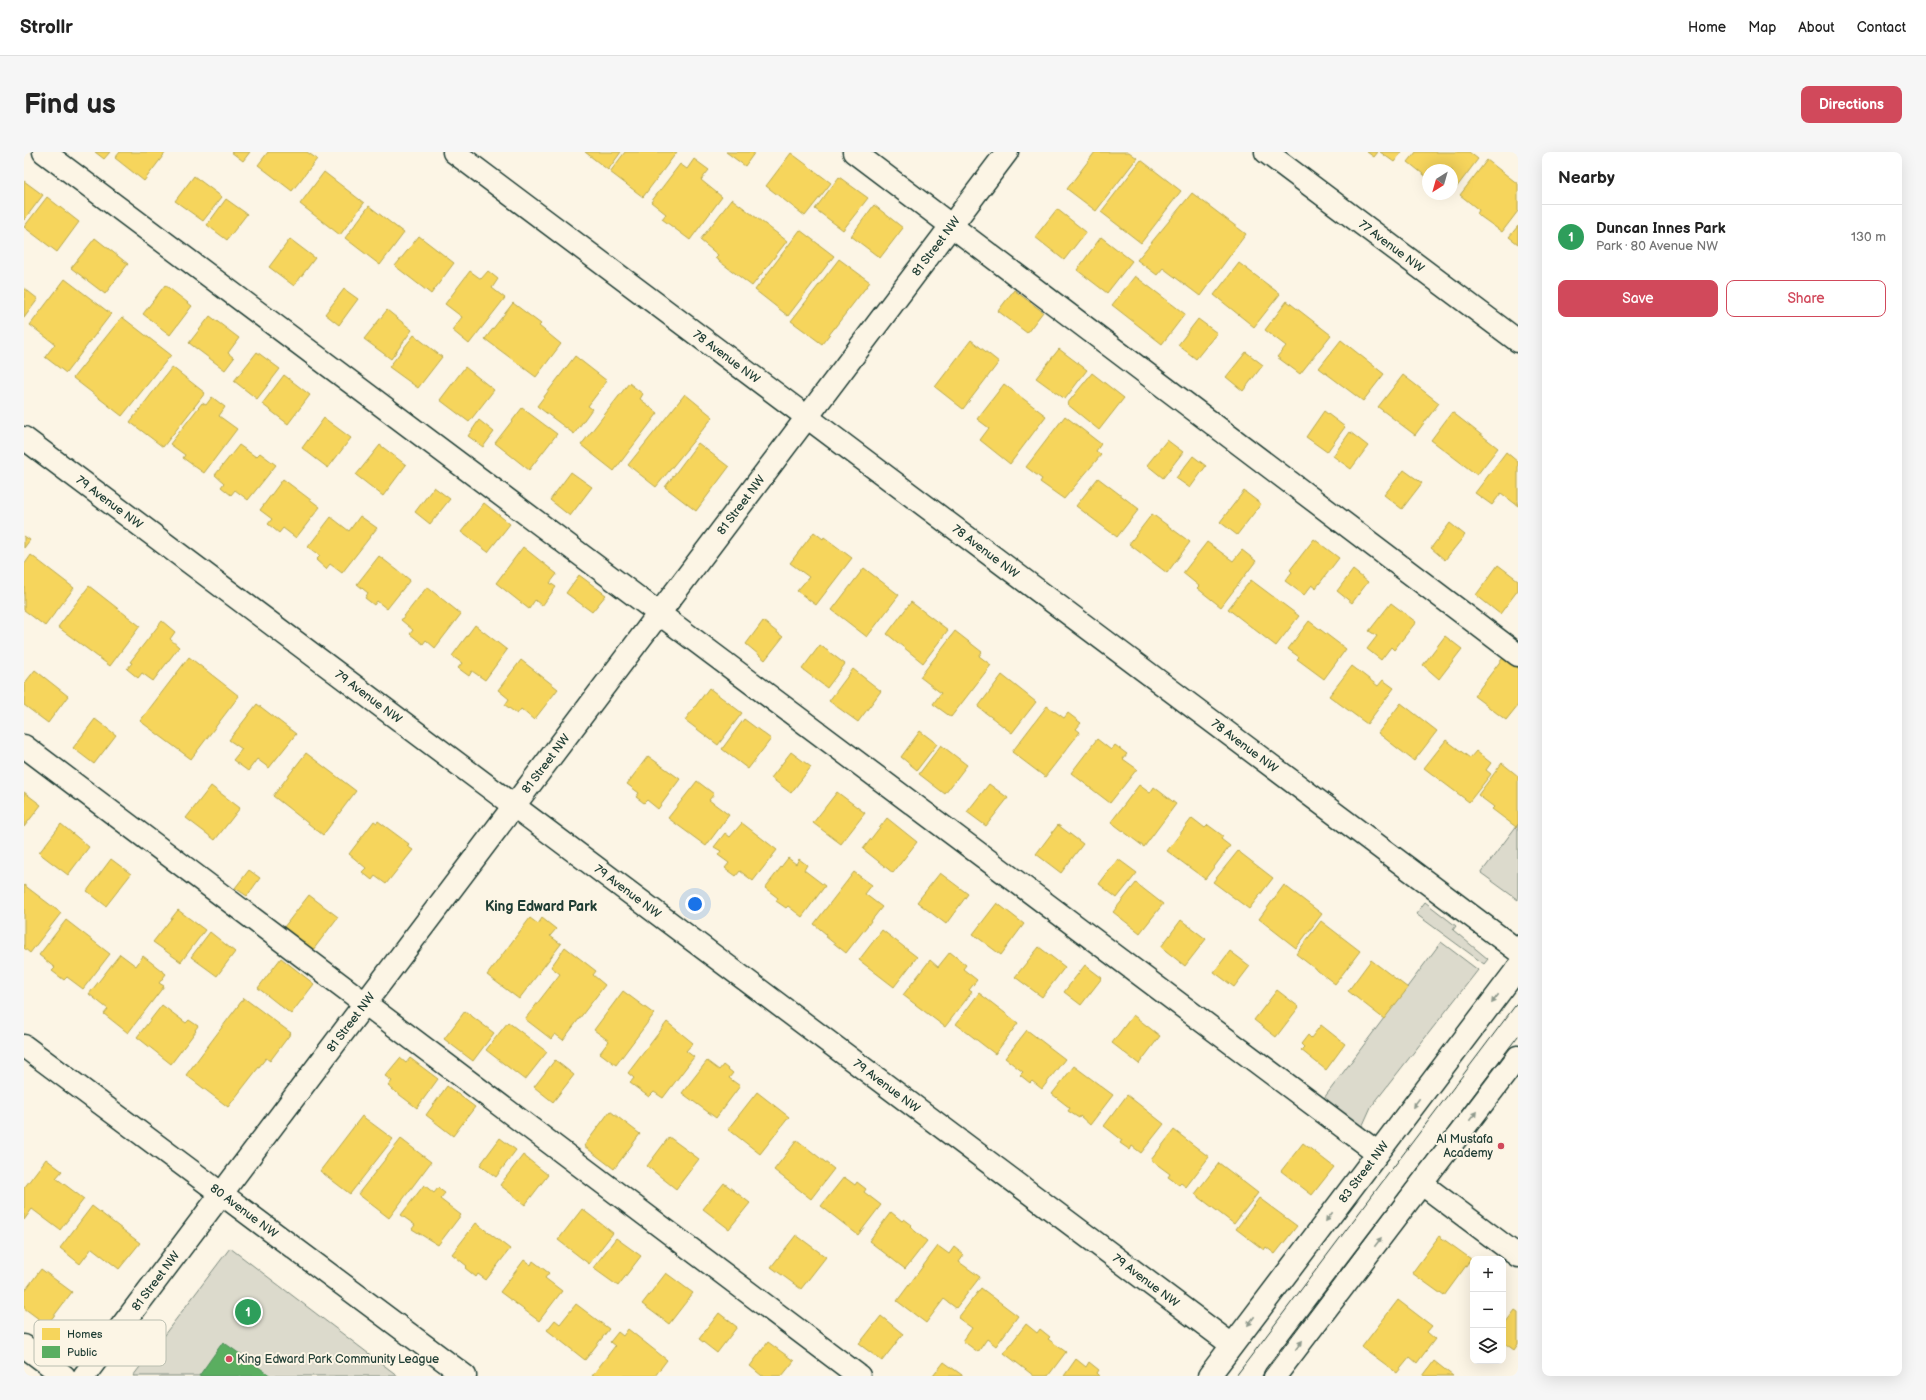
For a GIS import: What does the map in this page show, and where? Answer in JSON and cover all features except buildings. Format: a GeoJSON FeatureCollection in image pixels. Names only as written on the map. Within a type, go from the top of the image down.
{"type":"FeatureCollection","features":[{"type":"Feature","properties":{"kind":"street"},"geometry":{"type":"LineString","coordinates":[[44,152],[1378,1153]]}},
{"type":"Feature","properties":{"kind":"street","name":"78 Avenue NW"},"geometry":{"type":"LineString","coordinates":[[454,152],[1518,951]]}},
{"type":"Feature","properties":{"kind":"street"},"geometry":{"type":"LineString","coordinates":[[854,152],[1518,655]]}},
{"type":"Feature","properties":{"kind":"street","name":"81 Street NW"},"geometry":{"type":"LineString","coordinates":[[126,1320],[1007,152]]}},
{"type":"Feature","properties":{"kind":"street","name":"77 Avenue NW"},"geometry":{"type":"LineString","coordinates":[[1266,152],[1518,341]]}},
{"type":"Feature","properties":{"kind":"street","name":"79 Avenue NW"},"geometry":{"type":"LineString","coordinates":[[24,438],[1232,1345]]}},
{"type":"Feature","properties":{"kind":"street"},"geometry":{"type":"LineString","coordinates":[[24,746],[859,1376]]}},
{"type":"Feature","properties":{"kind":"street","name":"83 Street NW"},"geometry":{"type":"LineString","coordinates":[[1209,1376],[1518,968]]}},
{"type":"Feature","properties":{"kind":"street","name":"80 Avenue NW"},"geometry":{"type":"LineString","coordinates":[[24,1046],[465,1376]]}},
{"type":"Feature","properties":{"kind":"street"},"geometry":{"type":"LineString","coordinates":[[1275,1376],[1518,1057]]}},
{"type":"Feature","properties":{"kind":"street"},"geometry":{"type":"LineString","coordinates":[[1422,1184],[1518,1256]]}},
{"type":"Feature","properties":{"kind":"street"},"geometry":{"type":"LineString","coordinates":[[24,1346],[34,1354]]}},
{"type":"Feature","properties":{"kind":"street"},"geometry":{"type":"LineString","coordinates":[[51,1366],[64,1376]]}},
{"type":"Feature","properties":{"kind":"street","name":"81 Street NW"},"geometry":{"type":"LineString","coordinates":[[84,1376],[92,1366]]}},
{"type":"Feature","properties":{"kind":"shaded area"},"geometry":{"type":"Polygon","coordinates":[[[1518,824],[1518,900],[1481,873],[1518,824]]]}},
{"type":"Feature","properties":{"kind":"shaded area"},"geometry":{"type":"Polygon","coordinates":[[[1425,902],[1456,926],[1453,930],[1488,959],[1484,964],[1416,914],[1425,902]]]}},
{"type":"Feature","properties":{"kind":"shaded area"},"geometry":{"type":"Polygon","coordinates":[[[1441,942],[1478,970],[1371,1107],[1362,1127],[1324,1098],[1441,942]]]}},
{"type":"Feature","properties":{"kind":"shaded area"},"geometry":{"type":"Polygon","coordinates":[[[230,1248],[398,1376],[133,1376],[141,1366],[166,1366],[166,1332],[230,1248]]]}},
{"type":"Feature","properties":{"kind":"tram line"},"geometry":{"type":"LineString","coordinates":[[1236,1376],[1518,1002]]}},
{"type":"Feature","properties":{"kind":"tram line"},"geometry":{"type":"LineString","coordinates":[[1262,1376],[1518,1036]]}},
{"type":"Feature","properties":{"kind":"place","name":"Al Mustafa Academy"},"geometry":{"type":"Point","coordinates":[1501,1146]}},
{"type":"Feature","properties":{"kind":"place","name":"Duncan Innes Park"},"geometry":{"type":"Point","coordinates":[248,1312]}},
{"type":"Feature","properties":{"kind":"place","name":"King Edward Park Community League"},"geometry":{"type":"Point","coordinates":[229,1359]}},
{"type":"Feature","properties":{"kind":"district","name":"King Edward Park"},"geometry":{"type":"Point","coordinates":[541,906]}}]}
